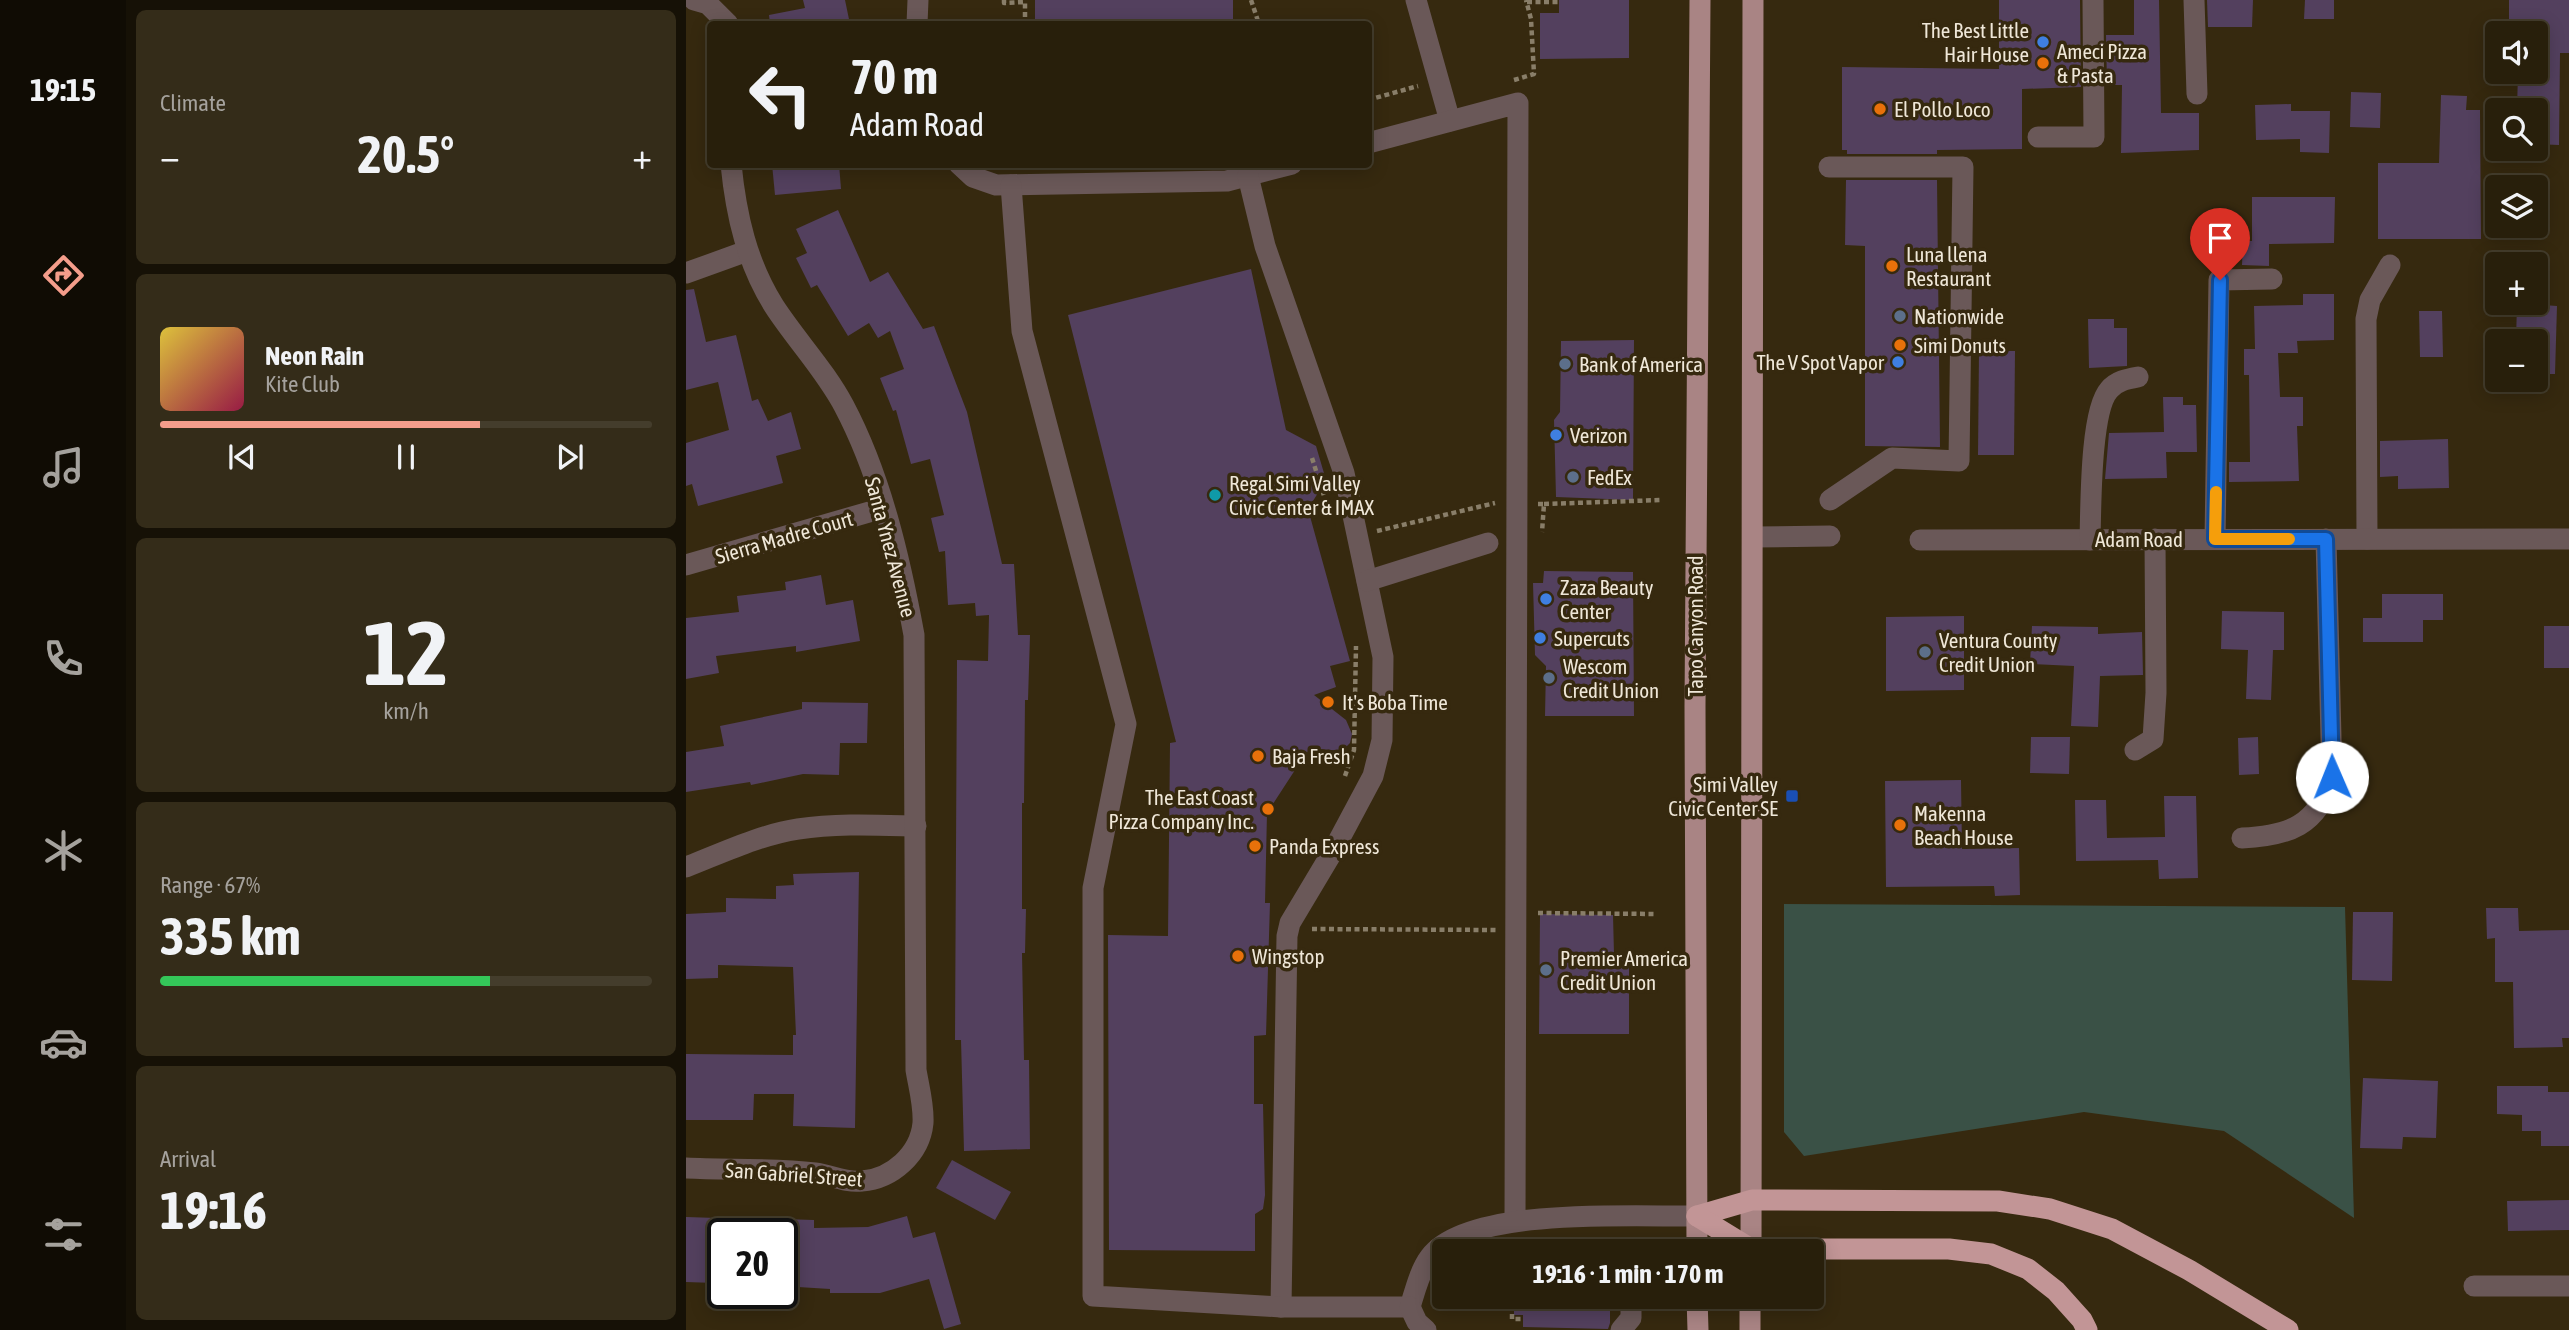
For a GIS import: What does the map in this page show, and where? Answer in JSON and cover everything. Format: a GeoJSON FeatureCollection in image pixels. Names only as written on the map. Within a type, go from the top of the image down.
{"type":"FeatureCollection","features":[{"type":"Feature","properties":{"kind":"highway"},"geometry":{"type":"LineString","coordinates":[[1696,1216],[1752,1200],[1998,1202],[2050,1209],[2112,1228],[2189,1270],[2288,1330]]}},
{"type":"Feature","properties":{"kind":"highway"},"geometry":{"type":"LineString","coordinates":[[1696,1216],[1733,1239]]}},
{"type":"Feature","properties":{"kind":"highway"},"geometry":{"type":"LineString","coordinates":[[1824,1250],[1949,1249],[1991,1254],[2028,1269],[2056,1291],[2082,1320],[2087,1330]]}},
{"type":"Feature","properties":{"kind":"main road","name":"Tapo Canyon Road"},"geometry":{"type":"LineString","coordinates":[[1697,1239],[1695,692],[1700,0]]}},
{"type":"Feature","properties":{"kind":"main road"},"geometry":{"type":"LineString","coordinates":[[1751,1239],[1753,0]]}},
{"type":"Feature","properties":{"kind":"main road"},"geometry":{"type":"LineString","coordinates":[[1697,1309],[1698,1330]]}},
{"type":"Feature","properties":{"kind":"main road"},"geometry":{"type":"LineString","coordinates":[[1750,1330],[1751,1309]]}},
{"type":"Feature","properties":{"kind":"street"},"geometry":{"type":"LineString","coordinates":[[694,0],[722,18]]}},
{"type":"Feature","properties":{"kind":"street"},"geometry":{"type":"LineString","coordinates":[[917,21],[918,0]]}},
{"type":"Feature","properties":{"kind":"street"},"geometry":{"type":"LineString","coordinates":[[1416,0],[1450,121]]}},
{"type":"Feature","properties":{"kind":"street"},"geometry":{"type":"LineString","coordinates":[[2038,137],[2094,137],[2093,0]]}},
{"type":"Feature","properties":{"kind":"street"},"geometry":{"type":"LineString","coordinates":[[2194,0],[2197,94]]}},
{"type":"Feature","properties":{"kind":"street"},"geometry":{"type":"LineString","coordinates":[[1372,143],[1518,103],[1517,930],[1524,1219]]}},
{"type":"Feature","properties":{"kind":"street"},"geometry":{"type":"LineString","coordinates":[[1829,167],[1963,167],[1959,461],[1892,458],[1830,500]]}},
{"type":"Feature","properties":{"kind":"street","name":"Santa Ynez Avenue"},"geometry":{"type":"LineString","coordinates":[[731,168],[735,207],[747,251],[774,305],[820,367],[844,406],[866,453],[905,587],[914,635],[916,1049]]}},
{"type":"Feature","properties":{"kind":"street"},"geometry":{"type":"LineString","coordinates":[[963,168],[973,177],[996,185],[1227,181],[1277,168]]}},
{"type":"Feature","properties":{"kind":"street"},"geometry":{"type":"LineString","coordinates":[[1248,176],[1265,246],[1344,473],[1383,657],[1382,740],[1373,776],[1334,851],[1290,923],[1283,1071],[1281,1307]]}},
{"type":"Feature","properties":{"kind":"street"},"geometry":{"type":"LineString","coordinates":[[1011,185],[1022,331],[1126,724],[1093,888],[1093,1296],[1281,1307],[1410,1307]]}},
{"type":"Feature","properties":{"kind":"street"},"geometry":{"type":"LineString","coordinates":[[686,272],[747,251]]}},
{"type":"Feature","properties":{"kind":"street"},"geometry":{"type":"LineString","coordinates":[[2367,539],[2366,319],[2370,300],[2390,265]]}},
{"type":"Feature","properties":{"kind":"street"},"geometry":{"type":"LineString","coordinates":[[2215,539],[2220,280],[2272,279]]}},
{"type":"Feature","properties":{"kind":"street"},"geometry":{"type":"LineString","coordinates":[[2090,540],[2092,456],[2102,406],[2108,391],[2122,380],[2138,377]]}},
{"type":"Feature","properties":{"kind":"street","name":"Sierra Madre Court"},"geometry":{"type":"LineString","coordinates":[[686,565],[883,508]]}},
{"type":"Feature","properties":{"kind":"street"},"geometry":{"type":"LineString","coordinates":[[1754,537],[1830,536]]}},
{"type":"Feature","properties":{"kind":"street"},"geometry":{"type":"LineString","coordinates":[[2135,750],[2153,739],[2157,693],[2155,539]]}},
{"type":"Feature","properties":{"kind":"street"},"geometry":{"type":"LineString","coordinates":[[2242,838],[2274,837],[2293,831],[2311,815],[2330,785],[2326,539]]}},
{"type":"Feature","properties":{"kind":"street","name":"Adam Road"},"geometry":{"type":"LineString","coordinates":[[1920,540],[2569,539]]}},
{"type":"Feature","properties":{"kind":"street"},"geometry":{"type":"LineString","coordinates":[[1367,581],[1488,543]]}},
{"type":"Feature","properties":{"kind":"street"},"geometry":{"type":"LineString","coordinates":[[686,867],[758,839],[795,829],[842,824],[916,826]]}},
{"type":"Feature","properties":{"kind":"street","name":"San Gabriel Street"},"geometry":{"type":"LineString","coordinates":[[686,1168],[816,1173],[848,1181],[864,1181],[888,1174],[903,1163],[917,1144],[923,1126],[916,1049]]}},
{"type":"Feature","properties":{"kind":"street"},"geometry":{"type":"LineString","coordinates":[[1426,1330],[1417,1322],[1410,1307],[1430,1257],[1448,1241],[1524,1219],[1696,1216]]}},
{"type":"Feature","properties":{"kind":"street"},"geometry":{"type":"LineString","coordinates":[[2474,1286],[2569,1286]]}},
{"type":"Feature","properties":{"kind":"street"},"geometry":{"type":"LineString","coordinates":[[1621,1330],[1631,1318],[1631,1309]]}},
{"type":"Feature","properties":{"kind":"path"},"geometry":{"type":"LineString","coordinates":[[1004,0],[1004,3],[1025,2],[1025,21]]}},
{"type":"Feature","properties":{"kind":"path"},"geometry":{"type":"LineString","coordinates":[[1251,0],[1258,21]]}},
{"type":"Feature","properties":{"kind":"path"},"geometry":{"type":"LineString","coordinates":[[1504,83],[1534,74],[1531,19],[1527,1],[1559,2]]}},
{"type":"Feature","properties":{"kind":"path"},"geometry":{"type":"LineString","coordinates":[[1372,99],[1417,86],[1441,92]]}},
{"type":"Feature","properties":{"kind":"path"},"geometry":{"type":"LineString","coordinates":[[1358,536],[1484,504],[1661,500]]}},
{"type":"Feature","properties":{"kind":"path"},"geometry":{"type":"LineString","coordinates":[[1542,534],[1544,504]]}},
{"type":"Feature","properties":{"kind":"path"},"geometry":{"type":"LineString","coordinates":[[1341,788],[1354,750],[1357,642]]}},
{"type":"Feature","properties":{"kind":"path"},"geometry":{"type":"LineString","coordinates":[[1290,923],[1309,929],[1532,930],[1532,913],[1656,914]]}},
{"type":"Feature","properties":{"kind":"path"},"geometry":{"type":"LineString","coordinates":[[1524,1219],[1530,1239]]}},
{"type":"Feature","properties":{"kind":"path"},"geometry":{"type":"LineString","coordinates":[[1513,1309],[1513,1319],[1523,1319]]}},
{"type":"Feature","properties":{"kind":"green space"},"geometry":{"type":"Polygon","coordinates":[[[1784,904],[2345,907],[2354,1218],[2224,1131],[2084,1112],[1804,1156],[1784,1132],[1784,904]]]}},
{"type":"Feature","properties":{"kind":"building"},"geometry":{"type":"Polygon","coordinates":[[[803,0],[845,0],[849,21],[770,21],[769,15],[805,8],[803,0]]]}},
{"type":"Feature","properties":{"kind":"building"},"geometry":{"type":"Polygon","coordinates":[[[1035,0],[1233,0],[1233,21],[1035,21],[1035,0]]]}},
{"type":"Feature","properties":{"kind":"building"},"geometry":{"type":"Polygon","coordinates":[[[1559,0],[1629,0],[1629,58],[1540,59],[1540,13],[1559,13],[1559,0]]]}},
{"type":"Feature","properties":{"kind":"building"},"geometry":{"type":"Polygon","coordinates":[[[1999,0],[2080,0],[2081,87],[2022,89],[2022,149],[1937,150],[1937,154],[1847,154],[1847,150],[1842,150],[1842,67],[1999,69],[1999,0]]]}},
{"type":"Feature","properties":{"kind":"building"},"geometry":{"type":"Polygon","coordinates":[[[2134,0],[2159,0],[2161,113],[2199,113],[2199,150],[2121,153],[2122,85],[2107,85],[2106,35],[2134,35],[2134,0]]]}},
{"type":"Feature","properties":{"kind":"building"},"geometry":{"type":"Polygon","coordinates":[[[2207,0],[2253,0],[2252,27],[2208,27],[2207,0]]]}},
{"type":"Feature","properties":{"kind":"building"},"geometry":{"type":"Polygon","coordinates":[[[2305,0],[2334,0],[2334,19],[2304,19],[2305,0]]]}},
{"type":"Feature","properties":{"kind":"building"},"geometry":{"type":"Polygon","coordinates":[[[2509,0],[2569,0],[2569,53],[2560,53],[2559,145],[2548,145],[2548,98],[2517,98],[2518,84],[2548,84],[2548,21],[2509,21],[2509,0]]]}},
{"type":"Feature","properties":{"kind":"building"},"geometry":{"type":"Polygon","coordinates":[[[2351,92],[2381,93],[2380,128],[2350,127],[2351,92]]]}},
{"type":"Feature","properties":{"kind":"building"},"geometry":{"type":"Polygon","coordinates":[[[2441,95],[2467,96],[2466,110],[2480,110],[2481,239],[2378,239],[2378,163],[2439,163],[2441,95]]]}},
{"type":"Feature","properties":{"kind":"building"},"geometry":{"type":"Polygon","coordinates":[[[2291,104],[2291,111],[2330,111],[2329,153],[2300,152],[2300,139],[2256,140],[2255,105],[2291,104]]]}},
{"type":"Feature","properties":{"kind":"building"},"geometry":{"type":"Polygon","coordinates":[[[772,168],[839,168],[841,189],[775,195],[772,168]]]}},
{"type":"Feature","properties":{"kind":"building"},"geometry":{"type":"Polygon","coordinates":[[[1846,180],[1937,180],[1940,447],[1865,446],[1865,246],[1845,245],[1846,180]]]}},
{"type":"Feature","properties":{"kind":"building"},"geometry":{"type":"Polygon","coordinates":[[[2252,197],[2335,197],[2334,243],[2269,244],[2269,266],[2242,265],[2243,241],[2252,241],[2252,197]]]}},
{"type":"Feature","properties":{"kind":"building"},"geometry":{"type":"Polygon","coordinates":[[[838,210],[870,282],[888,272],[923,329],[934,326],[967,412],[1002,564],[1014,564],[1018,635],[1030,635],[1022,803],[1022,909],[1026,909],[1025,953],[1022,953],[1024,1060],[1029,1060],[1030,1149],[964,1151],[961,1040],[955,1040],[957,660],[988,661],[989,615],[976,616],[975,603],[948,605],[945,551],[939,552],[931,518],[944,515],[930,459],[911,464],[896,410],[893,411],[880,378],[904,369],[890,331],[878,338],[869,323],[848,336],[817,285],[811,288],[796,258],[807,253],[796,229],[838,210]]]}},
{"type":"Feature","properties":{"kind":"building"},"geometry":{"type":"Polygon","coordinates":[[[1251,269],[1286,430],[1316,446],[1326,480],[1308,509],[1350,661],[1330,666],[1336,687],[1314,695],[1346,720],[1352,734],[1350,743],[1342,751],[1320,749],[1292,756],[1295,770],[1267,813],[1265,903],[1270,903],[1266,1035],[1254,1036],[1254,1104],[1263,1104],[1265,1195],[1263,1209],[1255,1214],[1255,1251],[1109,1250],[1108,935],[1168,936],[1170,743],[1176,742],[1068,315],[1251,269]]]}},
{"type":"Feature","properties":{"kind":"building"},"geometry":{"type":"Polygon","coordinates":[[[694,289],[706,342],[736,335],[752,401],[758,399],[768,421],[791,412],[801,449],[776,456],[783,483],[698,506],[692,484],[686,486],[686,443],[729,430],[718,382],[686,390],[686,290],[694,289]]]}},
{"type":"Feature","properties":{"kind":"building"},"geometry":{"type":"Polygon","coordinates":[[[2303,294],[2334,294],[2334,340],[2297,341],[2298,353],[2278,353],[2280,397],[2303,397],[2303,426],[2297,426],[2299,481],[2229,482],[2229,462],[2250,462],[2249,375],[2244,375],[2244,349],[2255,349],[2254,306],[2303,305],[2303,294]]]}},
{"type":"Feature","properties":{"kind":"building"},"geometry":{"type":"Polygon","coordinates":[[[2548,305],[2557,306],[2555,374],[2548,374],[2548,329],[2516,329],[2517,315],[2548,315],[2548,305]]]}},
{"type":"Feature","properties":{"kind":"building"},"geometry":{"type":"Polygon","coordinates":[[[2419,311],[2442,311],[2443,357],[2420,357],[2419,311]]]}},
{"type":"Feature","properties":{"kind":"building"},"geometry":{"type":"Polygon","coordinates":[[[2088,319],[2114,319],[2114,328],[2127,328],[2127,366],[2089,368],[2088,319]]]}},
{"type":"Feature","properties":{"kind":"building"},"geometry":{"type":"Polygon","coordinates":[[[1634,340],[1633,500],[1556,497],[1554,420],[1560,412],[1561,341],[1634,340]]]}},
{"type":"Feature","properties":{"kind":"building"},"geometry":{"type":"Polygon","coordinates":[[[1979,351],[2015,351],[2014,455],[1978,455],[1979,351]]]}},
{"type":"Feature","properties":{"kind":"building"},"geometry":{"type":"Polygon","coordinates":[[[2163,397],[2183,397],[2183,405],[2196,405],[2197,452],[2166,452],[2167,478],[2105,479],[2109,433],[2164,432],[2163,397]]]}},
{"type":"Feature","properties":{"kind":"building"},"geometry":{"type":"Polygon","coordinates":[[[2448,439],[2449,488],[2398,489],[2398,476],[2380,477],[2380,441],[2448,439]]]}},
{"type":"Feature","properties":{"kind":"building"},"geometry":{"type":"Polygon","coordinates":[[[1544,571],[1633,572],[1634,716],[1545,716],[1546,666],[1535,655],[1533,583],[1543,583],[1544,571]]]}},
{"type":"Feature","properties":{"kind":"building"},"geometry":{"type":"Polygon","coordinates":[[[821,575],[826,605],[853,600],[860,641],[796,652],[796,646],[716,656],[719,673],[686,679],[686,618],[739,612],[737,596],[786,590],[785,582],[821,575]]]}},
{"type":"Feature","properties":{"kind":"building"},"geometry":{"type":"Polygon","coordinates":[[[2382,594],[2443,594],[2443,620],[2423,620],[2423,642],[2363,642],[2363,618],[2382,618],[2382,594]]]}},
{"type":"Feature","properties":{"kind":"building"},"geometry":{"type":"Polygon","coordinates":[[[2222,611],[2284,612],[2284,650],[2273,650],[2271,700],[2246,699],[2248,650],[2221,649],[2222,611]]]}},
{"type":"Feature","properties":{"kind":"building"},"geometry":{"type":"Polygon","coordinates":[[[1964,616],[1964,690],[1886,691],[1886,617],[1964,616]]]}},
{"type":"Feature","properties":{"kind":"building"},"geometry":{"type":"Polygon","coordinates":[[[2032,626],[2098,627],[2098,634],[2142,632],[2143,675],[2100,676],[2098,727],[2071,726],[2074,666],[2030,664],[2032,626]]]}},
{"type":"Feature","properties":{"kind":"building"},"geometry":{"type":"Polygon","coordinates":[[[2544,626],[2569,626],[2569,668],[2544,668],[2544,626]]]}},
{"type":"Feature","properties":{"kind":"building"},"geometry":{"type":"Polygon","coordinates":[[[802,702],[868,703],[867,743],[840,743],[839,775],[803,774],[751,785],[750,782],[686,792],[686,752],[724,746],[720,726],[802,709],[802,702]]]}},
{"type":"Feature","properties":{"kind":"building"},"geometry":{"type":"Polygon","coordinates":[[[2031,737],[2070,737],[2069,774],[2030,773],[2031,737]]]}},
{"type":"Feature","properties":{"kind":"building"},"geometry":{"type":"Polygon","coordinates":[[[2258,737],[2259,774],[2239,775],[2238,738],[2258,737]]]}},
{"type":"Feature","properties":{"kind":"building"},"geometry":{"type":"Polygon","coordinates":[[[1961,780],[1962,849],[2019,848],[2020,895],[1995,896],[1994,886],[1886,887],[1885,781],[1961,780]]]}},
{"type":"Feature","properties":{"kind":"building"},"geometry":{"type":"Polygon","coordinates":[[[2164,796],[2196,796],[2198,878],[2159,879],[2158,860],[2076,861],[2075,800],[2106,800],[2107,838],[2165,837],[2164,796]]]}},
{"type":"Feature","properties":{"kind":"building"},"geometry":{"type":"Polygon","coordinates":[[[859,872],[855,1128],[793,1126],[794,1094],[754,1094],[753,1120],[686,1120],[686,1054],[793,1055],[793,1035],[796,1035],[793,967],[718,965],[718,978],[686,979],[686,914],[726,912],[726,898],[776,899],[776,886],[794,885],[793,874],[859,872]]]}},
{"type":"Feature","properties":{"kind":"building"},"geometry":{"type":"Polygon","coordinates":[[[2486,908],[2518,908],[2519,931],[2569,930],[2569,1038],[2562,1038],[2563,1047],[2514,1048],[2513,982],[2495,982],[2495,938],[2487,939],[2486,908]]]}},
{"type":"Feature","properties":{"kind":"building"},"geometry":{"type":"Polygon","coordinates":[[[2353,912],[2393,912],[2392,981],[2352,980],[2353,912]]]}},
{"type":"Feature","properties":{"kind":"building"},"geometry":{"type":"Polygon","coordinates":[[[1540,914],[1613,915],[1614,954],[1629,954],[1629,1034],[1539,1034],[1540,914]]]}},
{"type":"Feature","properties":{"kind":"building"},"geometry":{"type":"Polygon","coordinates":[[[2363,1078],[2438,1081],[2436,1138],[2403,1137],[2402,1149],[2360,1148],[2363,1078]]]}},
{"type":"Feature","properties":{"kind":"building"},"geometry":{"type":"Polygon","coordinates":[[[2497,1086],[2548,1086],[2548,1092],[2569,1092],[2569,1146],[2541,1146],[2541,1131],[2522,1131],[2522,1115],[2497,1114],[2497,1086]]]}},
{"type":"Feature","properties":{"kind":"building"},"geometry":{"type":"Polygon","coordinates":[[[952,1160],[1011,1192],[995,1220],[936,1188],[952,1160]]]}},
{"type":"Feature","properties":{"kind":"building"},"geometry":{"type":"Polygon","coordinates":[[[2569,1200],[2569,1230],[2508,1231],[2507,1201],[2569,1200]]]}},
{"type":"Feature","properties":{"kind":"building"},"geometry":{"type":"Polygon","coordinates":[[[907,1216],[913,1238],[935,1232],[961,1324],[944,1329],[929,1279],[880,1293],[830,1293],[830,1289],[798,1287],[798,1220],[814,1220],[814,1228],[868,1227],[907,1216]]]}},
{"type":"Feature","properties":{"kind":"building"},"geometry":{"type":"Polygon","coordinates":[[[686,1217],[717,1218],[707,1218],[707,1283],[686,1282],[686,1217]]]}},
{"type":"Feature","properties":{"kind":"building"},"geometry":{"type":"Polygon","coordinates":[[[1514,1309],[1610,1309],[1610,1323],[1608,1329],[1523,1327],[1523,1315],[1514,1315],[1514,1309]]]}},
{"type":"Feature","properties":{"kind":"slow traffic"},"geometry":{"type":"LineString","coordinates":[[2216,492],[2215,539],[2289,539]]}},
{"type":"Feature","properties":{"kind":"place","name":"The Best Little Hair House"},"geometry":{"type":"Point","coordinates":[2043,42]}},
{"type":"Feature","properties":{"kind":"place","name":"Ameci Pizza & Pasta"},"geometry":{"type":"Point","coordinates":[2043,63]}},
{"type":"Feature","properties":{"kind":"place","name":"El Pollo Loco"},"geometry":{"type":"Point","coordinates":[1880,109]}},
{"type":"Feature","properties":{"kind":"place","name":"Luna llena Restaurant"},"geometry":{"type":"Point","coordinates":[1892,266]}},
{"type":"Feature","properties":{"kind":"place","name":"Nationwide"},"geometry":{"type":"Point","coordinates":[1900,316]}},
{"type":"Feature","properties":{"kind":"place","name":"Simi Donuts"},"geometry":{"type":"Point","coordinates":[1900,345]}},
{"type":"Feature","properties":{"kind":"place","name":"The V Spot Vapor"},"geometry":{"type":"Point","coordinates":[1898,362]}},
{"type":"Feature","properties":{"kind":"place","name":"Bank of America"},"geometry":{"type":"Point","coordinates":[1565,364]}},
{"type":"Feature","properties":{"kind":"place","name":"Verizon"},"geometry":{"type":"Point","coordinates":[1556,435]}},
{"type":"Feature","properties":{"kind":"place","name":"FedEx"},"geometry":{"type":"Point","coordinates":[1573,477]}},
{"type":"Feature","properties":{"kind":"place","name":"Regal Simi Valley Civic Center & IMAX"},"geometry":{"type":"Point","coordinates":[1215,495]}},
{"type":"Feature","properties":{"kind":"place","name":"Zaza Beauty Center"},"geometry":{"type":"Point","coordinates":[1546,599]}},
{"type":"Feature","properties":{"kind":"place","name":"Supercuts"},"geometry":{"type":"Point","coordinates":[1540,638]}},
{"type":"Feature","properties":{"kind":"place","name":"Ventura County Credit Union"},"geometry":{"type":"Point","coordinates":[1925,652]}},
{"type":"Feature","properties":{"kind":"place","name":"Wescom Credit Union"},"geometry":{"type":"Point","coordinates":[1549,678]}},
{"type":"Feature","properties":{"kind":"place","name":"It's Boba Time"},"geometry":{"type":"Point","coordinates":[1328,702]}},
{"type":"Feature","properties":{"kind":"place","name":"Baja Fresh"},"geometry":{"type":"Point","coordinates":[1258,756]}},
{"type":"Feature","properties":{"kind":"place","name":"Simi Valley Civic Center SE"},"geometry":{"type":"Point","coordinates":[1792,796]}},
{"type":"Feature","properties":{"kind":"place","name":"The East Coast Pizza Company Inc."},"geometry":{"type":"Point","coordinates":[1268,809]}},
{"type":"Feature","properties":{"kind":"place","name":"Makenna Beach House"},"geometry":{"type":"Point","coordinates":[1900,825]}},
{"type":"Feature","properties":{"kind":"place","name":"Panda Express"},"geometry":{"type":"Point","coordinates":[1255,846]}},
{"type":"Feature","properties":{"kind":"place","name":"Wingstop"},"geometry":{"type":"Point","coordinates":[1238,956]}},
{"type":"Feature","properties":{"kind":"place","name":"Premier America Credit Union"},"geometry":{"type":"Point","coordinates":[1546,970]}},
{"type":"Feature","properties":{"kind":"route"},"geometry":{"type":"LineString","coordinates":[[2220,280],[2215,539],[2326,539],[2332,777]]}}]}
